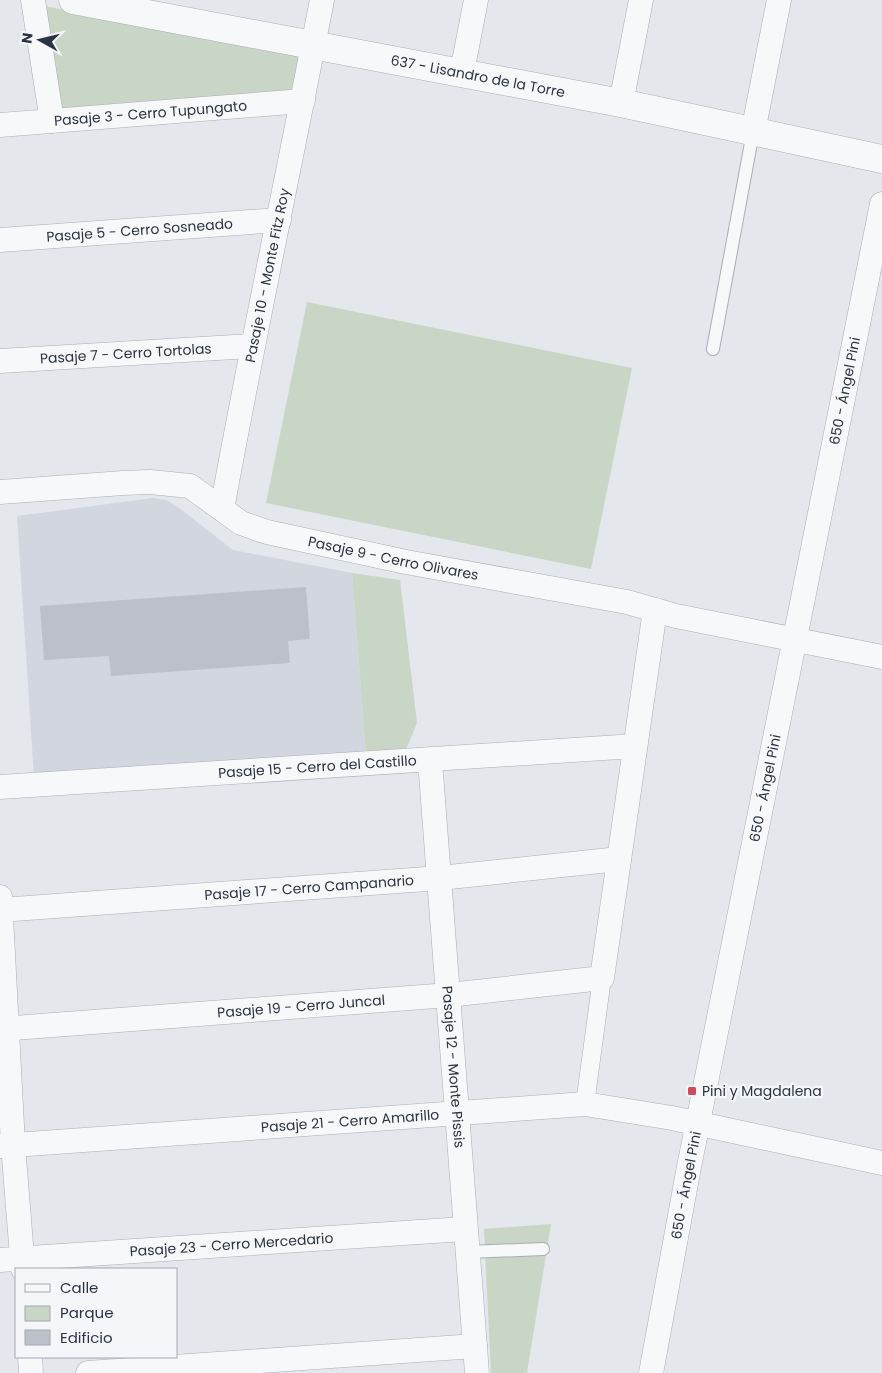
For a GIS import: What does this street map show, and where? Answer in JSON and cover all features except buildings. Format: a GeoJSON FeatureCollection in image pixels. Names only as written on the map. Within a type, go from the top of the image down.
{"type":"FeatureCollection","features":[{"type":"Feature","properties":{"kind":"street"},"geometry":{"type":"LineString","coordinates":[[33,0],[52,121]]}},
{"type":"Feature","properties":{"kind":"street","name":"637 - Lisandro de la Torre"},"geometry":{"type":"LineString","coordinates":[[73,0],[146,6],[314,43],[621,103],[882,159]]}},
{"type":"Feature","properties":{"kind":"street","name":"Pasaje 10 - Monte Fitz Roy"},"geometry":{"type":"LineString","coordinates":[[222,508],[252,346],[303,102],[322,0]]}},
{"type":"Feature","properties":{"kind":"street"},"geometry":{"type":"LineString","coordinates":[[462,72],[476,0]]}},
{"type":"Feature","properties":{"kind":"street"},"geometry":{"type":"LineString","coordinates":[[621,103],[641,0]]}},
{"type":"Feature","properties":{"kind":"street"},"geometry":{"type":"LineString","coordinates":[[753,132],[779,0]]}},
{"type":"Feature","properties":{"kind":"street","name":"Pasaje 3 - Cerro Tupungato"},"geometry":{"type":"LineString","coordinates":[[0,125],[303,102]]}},
{"type":"Feature","properties":{"kind":"street","name":"650 - Ángel Pini"},"geometry":{"type":"LineString","coordinates":[[651,1373],[689,1167],[699,1125],[882,204]]}},
{"type":"Feature","properties":{"kind":"street","name":"Pasaje 5 - Cerro Sosneado"},"geometry":{"type":"LineString","coordinates":[[0,240],[279,220]]}},
{"type":"Feature","properties":{"kind":"street","name":"Pasaje 7 - Cerro Tortolas"},"geometry":{"type":"LineString","coordinates":[[0,361],[252,346]]}},
{"type":"Feature","properties":{"kind":"street","name":"Pasaje 9 - Cerro Olivares"},"geometry":{"type":"LineString","coordinates":[[0,492],[123,483],[190,486],[241,523],[267,532],[406,562],[627,602],[655,610],[882,657]]}},
{"type":"Feature","properties":{"kind":"street"},"geometry":{"type":"LineString","coordinates":[[585,1104],[655,610]]}},
{"type":"Feature","properties":{"kind":"street","name":"Pasaje 15 - Cerro del Castillo"},"geometry":{"type":"LineString","coordinates":[[0,787],[635,746]]}},
{"type":"Feature","properties":{"kind":"street","name":"Pasaje 12 - Monte Pissis"},"geometry":{"type":"LineString","coordinates":[[428,760],[440,878],[464,1229],[477,1373]]}},
{"type":"Feature","properties":{"kind":"street","name":"Pasaje 17 - Cerro Campanario"},"geometry":{"type":"LineString","coordinates":[[0,906],[440,878],[619,859]]}},
{"type":"Feature","properties":{"kind":"street"},"geometry":{"type":"LineString","coordinates":[[0,906],[6,1145],[15,1263]]}},
{"type":"Feature","properties":{"kind":"street","name":"Pasaje 19 - Cerro Juncal"},"geometry":{"type":"LineString","coordinates":[[4,1029],[449,995],[602,978]]}},
{"type":"Feature","properties":{"kind":"street","name":"Pasaje 21 - Cerro Amarillo"},"geometry":{"type":"LineString","coordinates":[[6,1145],[585,1104],[617,1107],[882,1163]]}},
{"type":"Feature","properties":{"kind":"street","name":"Pasaje 23 - Cerro Mercedario"},"geometry":{"type":"LineString","coordinates":[[15,1263],[464,1229]]}},
{"type":"Feature","properties":{"kind":"street"},"geometry":{"type":"LineString","coordinates":[[88,1373],[475,1346]]}},
{"type":"Feature","properties":{"kind":"street"},"geometry":{"type":"LineString","coordinates":[[30,1358],[31,1373]]}},
{"type":"Feature","properties":{"kind":"lane"},"geometry":{"type":"LineString","coordinates":[[713,349],[753,132]]}},
{"type":"Feature","properties":{"kind":"lane"},"geometry":{"type":"LineString","coordinates":[[467,1252],[542,1249]]}},
{"type":"Feature","properties":{"kind":"shaded area"},"geometry":{"type":"Polygon","coordinates":[[[153,498],[166,500],[178,507],[233,550],[352,573],[366,755],[34,777],[17,516],[153,498]]]}},
{"type":"Feature","properties":{"kind":"green space"},"geometry":{"type":"Polygon","coordinates":[[[40,5],[301,57],[292,96],[56,111],[40,5]]]}},
{"type":"Feature","properties":{"kind":"green space"},"geometry":{"type":"Polygon","coordinates":[[[307,302],[632,368],[591,569],[266,503],[307,302]]]}},
{"type":"Feature","properties":{"kind":"green space"},"geometry":{"type":"Polygon","coordinates":[[[352,573],[400,580],[417,723],[405,752],[366,755],[352,573]]]}},
{"type":"Feature","properties":{"kind":"green space"},"geometry":{"type":"Polygon","coordinates":[[[551,1224],[527,1373],[491,1373],[484,1229],[551,1224]]]}},
{"type":"Feature","properties":{"kind":"place","name":"Pini y Magdalena"},"geometry":{"type":"Point","coordinates":[692,1091]}}]}
